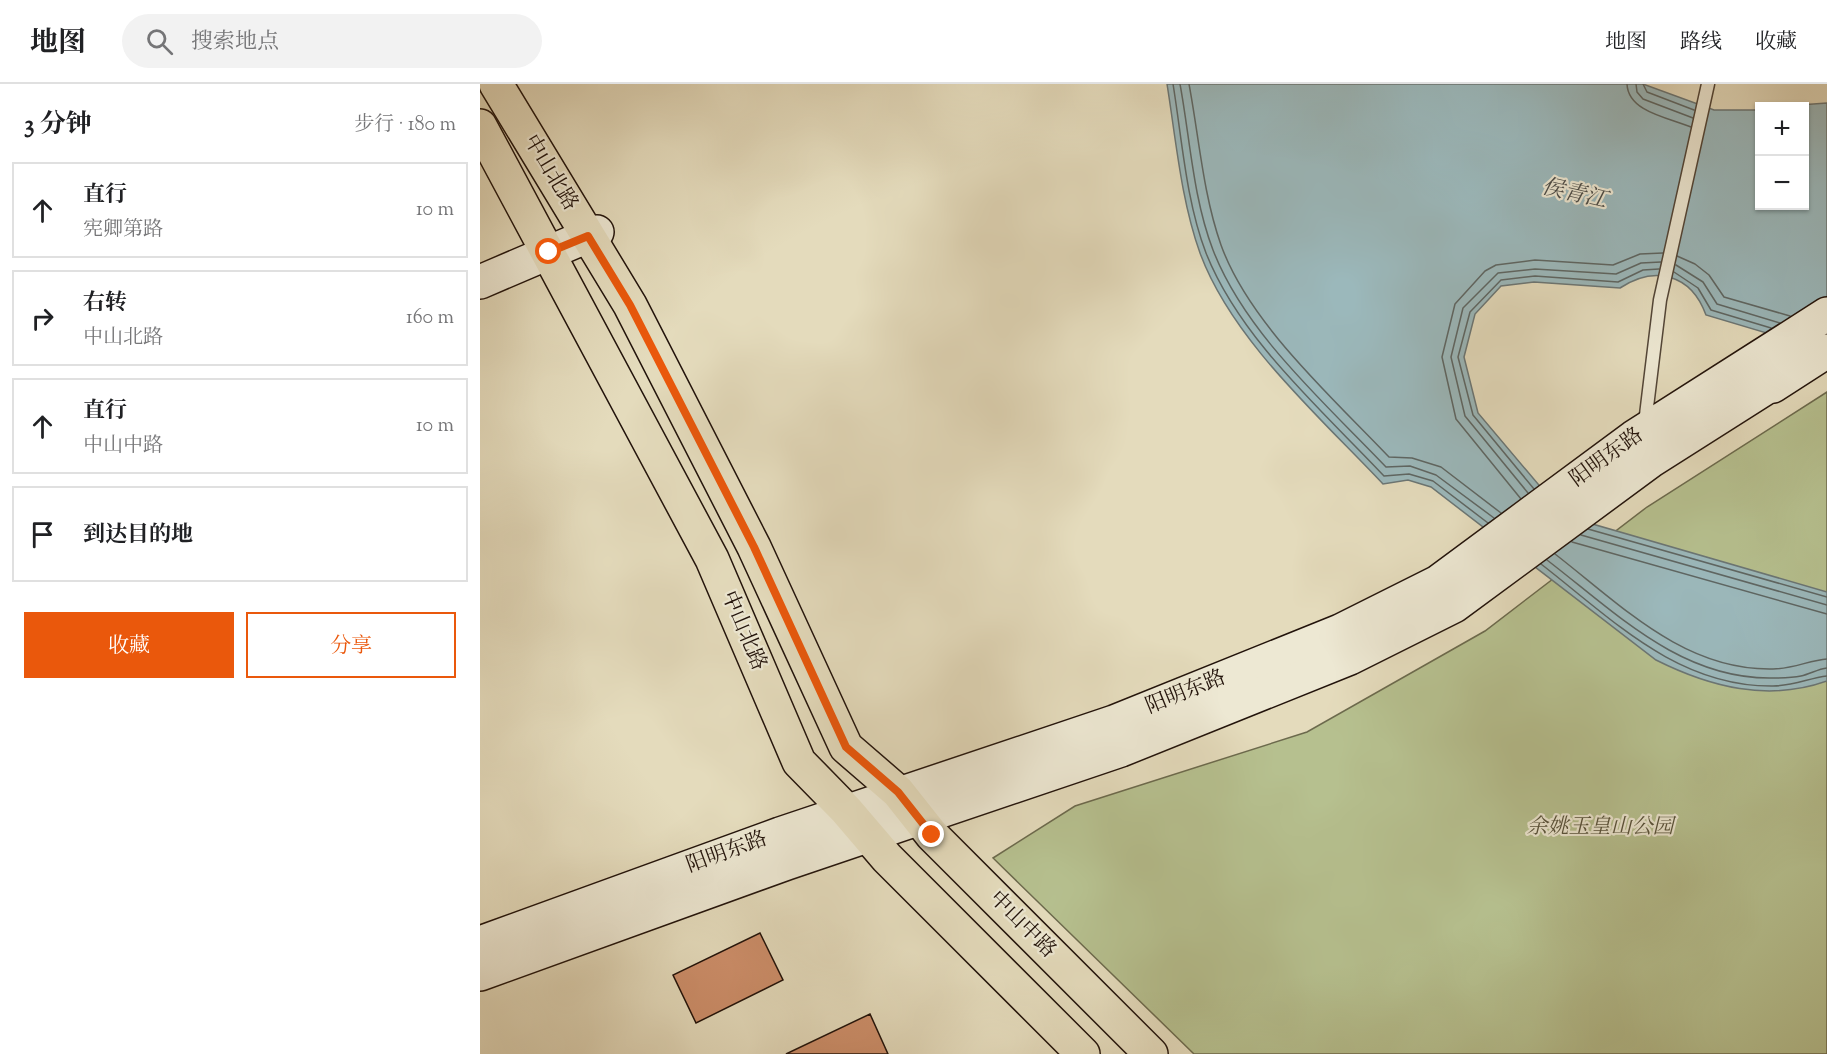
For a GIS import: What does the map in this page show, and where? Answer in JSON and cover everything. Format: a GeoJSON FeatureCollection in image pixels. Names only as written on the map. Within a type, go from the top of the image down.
{"type":"FeatureCollection","features":[{"type":"Feature","properties":{"kind":"main road","name":"中山北路"},"geometry":{"type":"LineString","coordinates":[[496,84],[593,234],[754,547],[846,747],[898,792]]}},
{"type":"Feature","properties":{"kind":"main road","name":"中山北路"},"geometry":{"type":"LineString","coordinates":[[480,126],[712,559],[799,762],[846,810],[886,858],[1083,1054]]}},
{"type":"Feature","properties":{"kind":"main road"},"geometry":{"type":"LineString","coordinates":[[480,282],[593,234]]}},
{"type":"Feature","properties":{"kind":"main road","name":"阳明东路"},"geometry":{"type":"LineString","coordinates":[[480,974],[786,863],[1121,750],[1350,658],[1454,606],[1763,379],[1827,314]]}},
{"type":"Feature","properties":{"kind":"main road","name":"阳明东路"},"geometry":{"type":"LineString","coordinates":[[480,943],[780,834],[1114,722],[1340,631],[1437,582],[1634,438],[1827,351]]}},
{"type":"Feature","properties":{"kind":"main road","name":"中山中路"},"geometry":{"type":"LineString","coordinates":[[898,792],[932,835],[1151,1054]]}},
{"type":"Feature","properties":{"kind":"lane"},"geometry":{"type":"LineString","coordinates":[[1646,415],[1660,300],[1708,84]]}},
{"type":"Feature","properties":{"kind":"green space","name":"余姚玉皇山公园"},"geometry":{"type":"Polygon","coordinates":[[[1827,392],[1827,1054],[1194,1054],[993,858],[1075,806],[1307,732],[1485,631],[1647,507],[1827,392]]]}},
{"type":"Feature","properties":{"kind":"water","name":"侯青江"},"geometry":{"type":"Polygon","coordinates":[[[1167,84],[1643,84],[1714,110],[1755,110],[1755,210],[1809,210],[1809,104],[1827,103],[1827,351],[1706,315],[1691,290],[1681,282],[1659,276],[1633,281],[1620,288],[1534,282],[1501,286],[1475,314],[1464,357],[1478,413],[1565,516],[1827,592],[1827,681],[1805,687],[1761,691],[1718,684],[1676,670],[1656,660],[1431,487],[1408,480],[1383,484],[1280,376],[1233,316],[1214,285],[1200,253],[1193,233],[1180,170],[1167,84]]]}},
{"type":"Feature","properties":{"kind":"building"},"geometry":{"type":"Polygon","coordinates":[[[760,933],[783,980],[696,1023],[673,975],[760,933]]]}},
{"type":"Feature","properties":{"kind":"building"},"geometry":{"type":"Polygon","coordinates":[[[870,1014],[888,1054],[786,1054],[870,1014]]]}},
{"type":"Feature","properties":{"kind":"route"},"geometry":{"type":"LineString","coordinates":[[549,252],[588,236],[630,305],[754,547],[846,747],[898,792],[932,835]]}}]}
